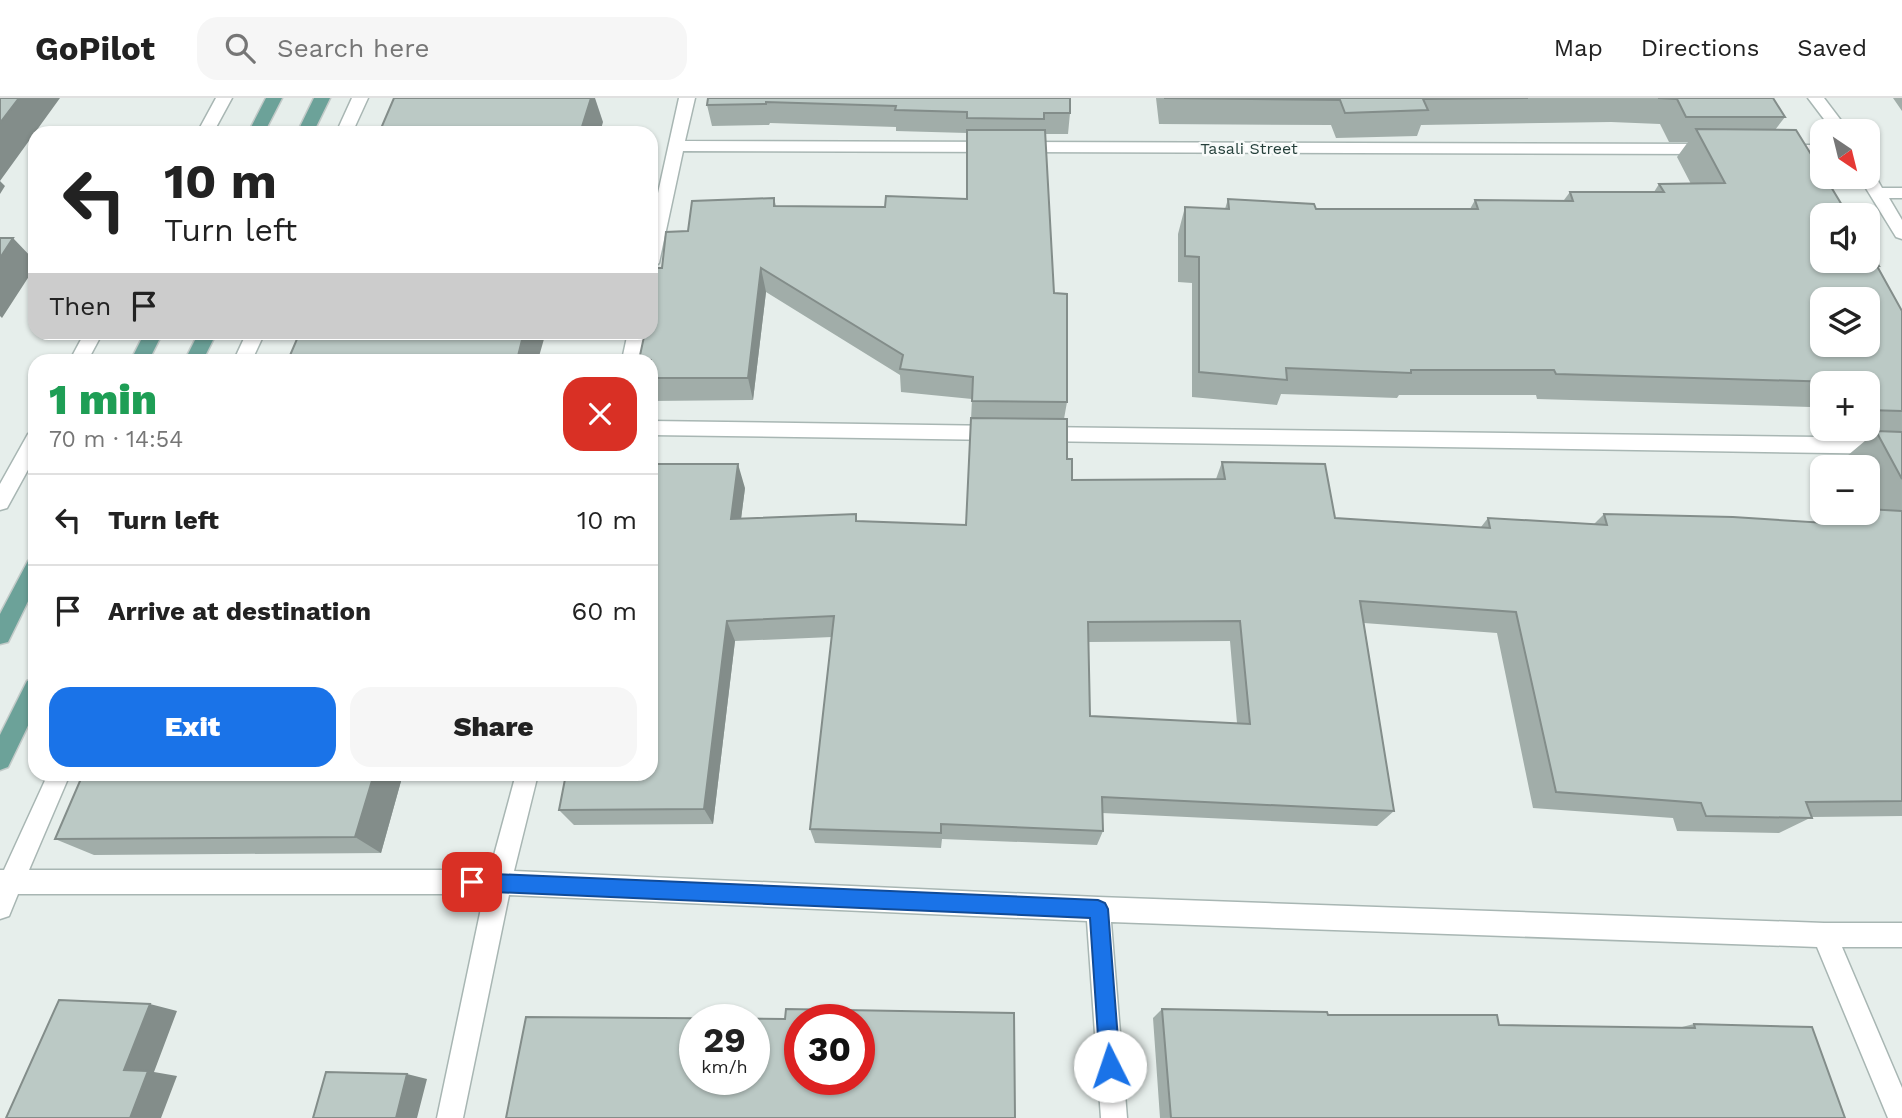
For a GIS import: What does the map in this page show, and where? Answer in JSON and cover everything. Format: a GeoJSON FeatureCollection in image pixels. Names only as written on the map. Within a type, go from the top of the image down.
{"type":"FeatureCollection","features":[{"type":"Feature","properties":{"kind":"main road"},"geometry":{"type":"LineString","coordinates":[[260,126],[274,98]]}},
{"type":"Feature","properties":{"kind":"main road"},"geometry":{"type":"LineString","coordinates":[[308,126],[322,98]]}},
{"type":"Feature","properties":{"kind":"main road"},"geometry":{"type":"LineString","coordinates":[[0,635],[28,581]]}},
{"type":"Feature","properties":{"kind":"main road"},"geometry":{"type":"LineString","coordinates":[[0,759],[28,702]]}},
{"type":"Feature","properties":{"kind":"street"},"geometry":{"type":"LineString","coordinates":[[209,126],[225,98]]}},
{"type":"Feature","properties":{"kind":"street"},"geometry":{"type":"LineString","coordinates":[[347,126],[360,98]]}},
{"type":"Feature","properties":{"kind":"street"},"geometry":{"type":"LineString","coordinates":[[658,230],[687,98]]}},
{"type":"Feature","properties":{"kind":"street"},"geometry":{"type":"LineString","coordinates":[[1816,98],[1831,119]]}},
{"type":"Feature","properties":{"kind":"street","name":"Tasali Street"},"geometry":{"type":"LineString","coordinates":[[676,146],[1724,149]]}},
{"type":"Feature","properties":{"kind":"street"},"geometry":{"type":"LineString","coordinates":[[1766,149],[1810,150]]}},
{"type":"Feature","properties":{"kind":"street"},"geometry":{"type":"LineString","coordinates":[[1873,189],[1902,233]]}},
{"type":"Feature","properties":{"kind":"street"},"geometry":{"type":"LineString","coordinates":[[1875,193],[1902,193]]}},
{"type":"Feature","properties":{"kind":"street"},"geometry":{"type":"LineString","coordinates":[[658,428],[1902,446]]}},
{"type":"Feature","properties":{"kind":"street"},"geometry":{"type":"LineString","coordinates":[[0,502],[28,452]]}},
{"type":"Feature","properties":{"kind":"street"},"geometry":{"type":"LineString","coordinates":[[0,907],[6,882],[56,781]]}},
{"type":"Feature","properties":{"kind":"street"},"geometry":{"type":"LineString","coordinates":[[450,1118],[499,882],[525,781]]}},
{"type":"Feature","properties":{"kind":"street"},"geometry":{"type":"LineString","coordinates":[[6,882],[499,882],[1098,909],[1824,935],[1902,935]]}},
{"type":"Feature","properties":{"kind":"street"},"geometry":{"type":"LineString","coordinates":[[1098,909],[1114,1118]]}},
{"type":"Feature","properties":{"kind":"street"},"geometry":{"type":"LineString","coordinates":[[1824,935],[1901,1118]]}},
{"type":"Feature","properties":{"kind":"building"},"geometry":{"type":"Polygon","coordinates":[[[0,98],[19,98],[0,123],[0,98]]]}},
{"type":"Feature","properties":{"kind":"building"},"geometry":{"type":"Polygon","coordinates":[[[394,98],[591,98],[582,126],[382,126],[394,98]]]}},
{"type":"Feature","properties":{"kind":"building"},"geometry":{"type":"Polygon","coordinates":[[[708,98],[1070,98],[1070,113],[1044,113],[1044,119],[967,118],[967,112],[895,110],[896,106],[766,102],[707,105],[708,98]]]}},
{"type":"Feature","properties":{"kind":"building"},"geometry":{"type":"Polygon","coordinates":[[[1164,98],[1528,98],[1423,99],[1428,110],[1345,113],[1340,100],[1164,98]]]}},
{"type":"Feature","properties":{"kind":"building"},"geometry":{"type":"Polygon","coordinates":[[[1658,98],[1773,98],[1785,117],[1686,117],[1677,99],[1658,98]]]}},
{"type":"Feature","properties":{"kind":"building"},"geometry":{"type":"Polygon","coordinates":[[[1696,129],[1796,130],[1810,153],[1810,189],[1832,189],[1841,203],[1810,203],[1810,273],[1880,271],[1902,311],[1902,411],[1880,410],[1880,371],[1810,371],[1810,381],[1556,374],[1554,370],[1411,370],[1411,373],[1286,368],[1287,380],[1199,372],[1199,257],[1185,256],[1185,207],[1229,209],[1228,199],[1314,204],[1316,209],[1478,209],[1475,200],[1573,201],[1570,192],[1664,192],[1659,184],[1725,183],[1696,129]]]}},
{"type":"Feature","properties":{"kind":"building"},"geometry":{"type":"Polygon","coordinates":[[[967,130],[1045,130],[1054,293],[1067,294],[1067,402],[972,401],[973,377],[900,369],[903,355],[761,268],[748,378],[658,378],[658,354],[640,354],[643,340],[658,340],[658,268],[662,268],[666,232],[688,231],[692,201],[774,198],[774,206],[885,207],[886,196],[967,199],[967,130]]]}},
{"type":"Feature","properties":{"kind":"building"},"geometry":{"type":"Polygon","coordinates":[[[0,238],[13,238],[0,258],[0,238]]]}},
{"type":"Feature","properties":{"kind":"building"},"geometry":{"type":"Polygon","coordinates":[[[297,340],[522,340],[518,354],[291,354],[297,340]]]}},
{"type":"Feature","properties":{"kind":"building"},"geometry":{"type":"Polygon","coordinates":[[[971,418],[1067,419],[1067,459],[1072,459],[1072,480],[1225,479],[1222,462],[1325,464],[1335,518],[1490,528],[1488,518],[1607,525],[1604,514],[1733,517],[1810,522],[1810,525],[1880,525],[1880,510],[1902,511],[1902,801],[1806,802],[1812,818],[1706,816],[1701,803],[1556,792],[1516,612],[1360,601],[1394,811],[1102,797],[1103,831],[941,824],[941,833],[810,829],[834,616],[727,621],[704,809],[559,810],[565,781],[658,781],[658,464],[738,464],[731,519],[856,514],[856,521],[966,525],[971,418]],[[1240,621],[1088,622],[1090,716],[1250,724],[1240,621]]]}},
{"type":"Feature","properties":{"kind":"building"},"geometry":{"type":"Polygon","coordinates":[[[1880,431],[1902,432],[1902,479],[1880,438],[1880,431]]]}},
{"type":"Feature","properties":{"kind":"building"},"geometry":{"type":"Polygon","coordinates":[[[80,781],[372,781],[355,837],[55,839],[80,781]]]}},
{"type":"Feature","properties":{"kind":"building"},"geometry":{"type":"Polygon","coordinates":[[[59,1000],[150,1004],[124,1070],[148,1071],[130,1118],[6,1118],[59,1000]]]}},
{"type":"Feature","properties":{"kind":"building"},"geometry":{"type":"Polygon","coordinates":[[[1162,1009],[1327,1012],[1328,1015],[1497,1015],[1499,1025],[1695,1028],[1694,1024],[1812,1027],[1845,1118],[1171,1118],[1162,1009]]]}},
{"type":"Feature","properties":{"kind":"building"},"geometry":{"type":"Polygon","coordinates":[[[875,1011],[1014,1013],[1015,1118],[506,1118],[526,1017],[679,1018],[679,1095],[770,1095],[770,1019],[784,1019],[784,1095],[875,1095],[875,1011]]]}},
{"type":"Feature","properties":{"kind":"building"},"geometry":{"type":"Polygon","coordinates":[[[326,1072],[407,1074],[396,1118],[313,1118],[326,1072]]]}},
{"type":"Feature","properties":{"kind":"route"},"geometry":{"type":"LineString","coordinates":[[472,882],[1098,909],[1110,1066]]}}]}
